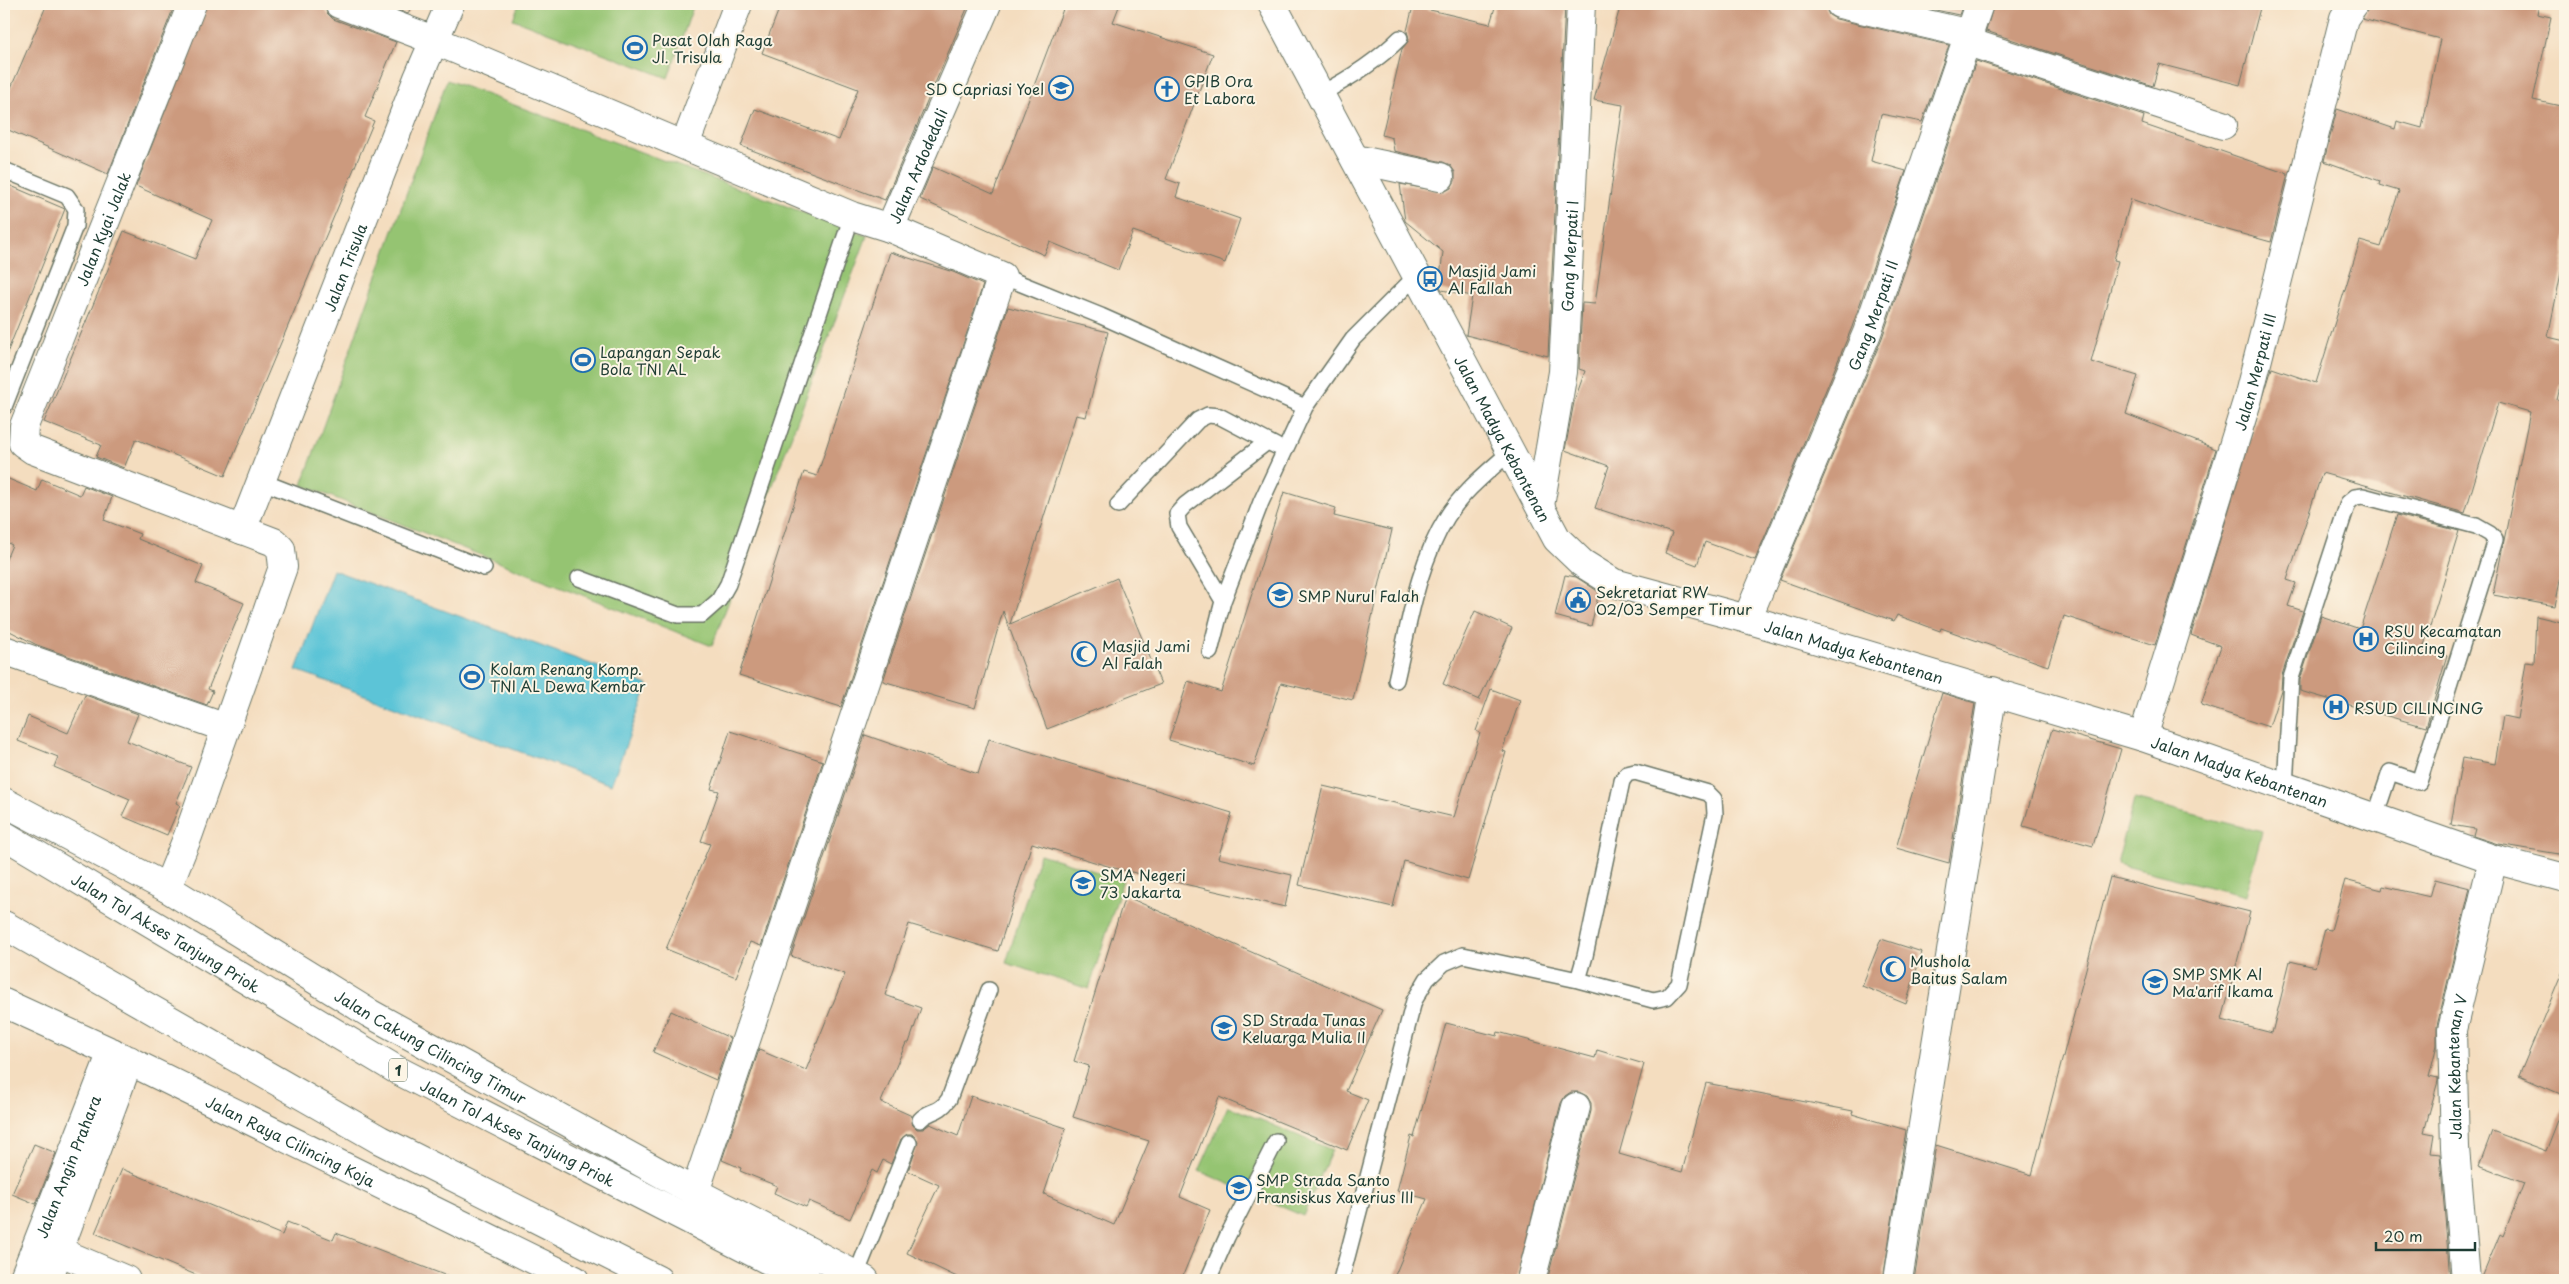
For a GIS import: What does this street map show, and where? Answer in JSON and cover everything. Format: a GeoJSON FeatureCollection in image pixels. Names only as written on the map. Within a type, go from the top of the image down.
{"type":"FeatureCollection","features":[{"type":"Feature","properties":{"kind":"main road","name":"Jalan Kyai Jalak"},"geometry":{"type":"LineString","coordinates":[[192,4],[24,426],[23,443],[33,450],[242,530]]}},
{"type":"Feature","properties":{"kind":"main road"},"geometry":{"type":"LineString","coordinates":[[339,4],[436,41],[852,216],[890,228]]}},
{"type":"Feature","properties":{"kind":"main road","name":"Jalan Trisula"},"geometry":{"type":"LineString","coordinates":[[242,530],[263,482],[414,87],[436,41],[450,4]]}},
{"type":"Feature","properties":{"kind":"main road"},"geometry":{"type":"LineString","coordinates":[[685,145],[738,4]]}},
{"type":"Feature","properties":{"kind":"main road","name":"Jalan Ardodedali"},"geometry":{"type":"LineString","coordinates":[[987,4],[890,228],[1002,276]]}},
{"type":"Feature","properties":{"kind":"main road","name":"Jalan Madya Kebantenan"},"geometry":{"type":"LineString","coordinates":[[1272,4],[1557,538],[1582,564],[1614,583],[1747,619],[1994,691],[2142,737],[2493,858],[2565,878]]}},
{"type":"Feature","properties":{"kind":"main road","name":"Gang Merpati I"},"geometry":{"type":"LineString","coordinates":[[1540,506],[1563,372],[1581,4]]}},
{"type":"Feature","properties":{"kind":"main road"},"geometry":{"type":"LineString","coordinates":[[1840,4],[1969,38],[2223,125]]}},
{"type":"Feature","properties":{"kind":"main road","name":"Gang Merpati II"},"geometry":{"type":"LineString","coordinates":[[1747,619],[1867,334],[1979,4]]}},
{"type":"Feature","properties":{"kind":"main road","name":"Jalan Merpati III"},"geometry":{"type":"LineString","coordinates":[[2142,737],[2248,398],[2344,18],[2354,4]]}},
{"type":"Feature","properties":{"kind":"main road"},"geometry":{"type":"LineString","coordinates":[[1355,159],[1440,177]]}},
{"type":"Feature","properties":{"kind":"main road"},"geometry":{"type":"LineString","coordinates":[[695,1192],[1002,276]]}},
{"type":"Feature","properties":{"kind":"main road"},"geometry":{"type":"LineString","coordinates":[[167,888],[188,836],[283,566],[281,549],[274,542],[242,530]]}},
{"type":"Feature","properties":{"kind":"main road"},"geometry":{"type":"LineString","coordinates":[[4,650],[226,728]]}},
{"type":"Feature","properties":{"kind":"main road"},"geometry":{"type":"LineString","coordinates":[[1898,1280],[1994,691]]}},
{"type":"Feature","properties":{"kind":"main road","name":"Jalan Cakung Cilincing Timur"},"geometry":{"type":"LineString","coordinates":[[4,802],[167,888],[369,1014],[695,1192],[861,1278]]}},
{"type":"Feature","properties":{"kind":"main road","name":"Jalan Tol Akses Tanjung Priok"},"geometry":{"type":"LineString","coordinates":[[4,835],[397,1070],[807,1280]]}},
{"type":"Feature","properties":{"kind":"main road","name":"Jalan Kebantenan V"},"geometry":{"type":"LineString","coordinates":[[2466,1280],[2455,1148],[2452,1030],[2493,858]]}},
{"type":"Feature","properties":{"kind":"main road"},"geometry":{"type":"LineString","coordinates":[[4,925],[380,1140],[658,1280]]}},
{"type":"Feature","properties":{"kind":"main road","name":"Jalan Raya Cilincing Koja"},"geometry":{"type":"LineString","coordinates":[[4,1003],[120,1056],[539,1272],[575,1280]]}},
{"type":"Feature","properties":{"kind":"main road","name":"Jalan Angin Prahara"},"geometry":{"type":"LineString","coordinates":[[48,1280],[120,1056]]}},
{"type":"Feature","properties":{"kind":"main road","name":"Jalan Angin Prahara"},"geometry":{"type":"LineString","coordinates":[[23,1280],[120,1056]]}},
{"type":"Feature","properties":{"kind":"main road"},"geometry":{"type":"LineString","coordinates":[[1531,1280],[1576,1107]]}},
{"type":"Feature","properties":{"kind":"main road"},"geometry":{"type":"LineString","coordinates":[[58,1251],[126,1280]]}},
{"type":"Feature","properties":{"kind":"lane"},"geometry":{"type":"LineString","coordinates":[[1320,94],[1342,83],[1387,51],[1400,38]]}},
{"type":"Feature","properties":{"kind":"lane"},"geometry":{"type":"LineString","coordinates":[[4,170],[68,196],[76,209],[74,226],[4,407]]}},
{"type":"Feature","properties":{"kind":"lane"},"geometry":{"type":"LineString","coordinates":[[579,578],[678,615],[702,615],[719,600],[728,584],[852,216]]}},
{"type":"Feature","properties":{"kind":"lane"},"geometry":{"type":"LineString","coordinates":[[1210,652],[1223,601],[1261,502],[1305,407],[1353,339],[1417,275]]}},
{"type":"Feature","properties":{"kind":"lane","name":"Jalan Ardodedali"},"geometry":{"type":"LineString","coordinates":[[1002,276],[1101,316],[1305,407]]}},
{"type":"Feature","properties":{"kind":"lane"},"geometry":{"type":"LineString","coordinates":[[1118,505],[1198,420],[1208,415],[1219,416],[1285,450]]}},
{"type":"Feature","properties":{"kind":"lane"},"geometry":{"type":"LineString","coordinates":[[1223,601],[1179,527],[1177,514],[1185,504],[1268,442]]}},
{"type":"Feature","properties":{"kind":"lane"},"geometry":{"type":"LineString","coordinates":[[1396,680],[1418,587],[1434,544],[1448,516],[1473,485],[1511,451]]}},
{"type":"Feature","properties":{"kind":"lane"},"geometry":{"type":"LineString","coordinates":[[263,482],[484,568]]}},
{"type":"Feature","properties":{"kind":"lane"},"geometry":{"type":"LineString","coordinates":[[2285,787],[2291,678],[2348,502],[2355,497],[2364,496],[2476,526],[2490,534],[2495,540],[2419,782],[2390,772],[2375,817]]}},
{"type":"Feature","properties":{"kind":"lane"},"geometry":{"type":"LineString","coordinates":[[1341,1280],[1414,1001],[1428,979],[1444,963],[1463,955],[1578,980],[1654,1000],[1667,997],[1679,984],[1715,814],[1714,799],[1708,793],[1635,772],[1627,774],[1622,781],[1585,956],[1578,980]]}},
{"type":"Feature","properties":{"kind":"lane"},"geometry":{"type":"LineString","coordinates":[[920,1120],[926,1114],[936,1112],[949,1099],[989,990]]}},
{"type":"Feature","properties":{"kind":"lane"},"geometry":{"type":"LineString","coordinates":[[1208,1280],[1227,1237],[1276,1141]]}},
{"type":"Feature","properties":{"kind":"lane"},"geometry":{"type":"LineString","coordinates":[[861,1278],[909,1143]]}},
{"type":"Feature","properties":{"kind":"green space","name":"Pusat Olah Raga Jl. Trisula"},"geometry":{"type":"Polygon","coordinates":[[[519,4],[694,4],[668,78],[513,19],[519,4]]]}},
{"type":"Feature","properties":{"kind":"green space","name":"Lapangan Sepak Bola TNI AL"},"geometry":{"type":"Polygon","coordinates":[[[447,80],[867,236],[712,646],[302,485],[447,80]]]}},
{"type":"Feature","properties":{"kind":"green space"},"geometry":{"type":"Polygon","coordinates":[[[2134,799],[2262,832],[2245,896],[2117,864],[2134,799]]]}},
{"type":"Feature","properties":{"kind":"green space"},"geometry":{"type":"Polygon","coordinates":[[[1040,854],[1123,880],[1089,989],[1006,963],[1040,854]]]}},
{"type":"Feature","properties":{"kind":"green space"},"geometry":{"type":"Polygon","coordinates":[[[1228,1106],[1332,1150],[1303,1216],[1199,1171],[1228,1106]]]}},
{"type":"Feature","properties":{"kind":"water","name":"Kolam Renang Komp. TNI AL Dewa Kembar"},"geometry":{"type":"Polygon","coordinates":[[[333,570],[648,685],[611,785],[296,670],[333,570]]]}},
{"type":"Feature","properties":{"kind":"building"},"geometry":{"type":"Polygon","coordinates":[[[47,4],[175,4],[108,174],[4,128],[4,104],[47,4]]]}},
{"type":"Feature","properties":{"kind":"building"},"geometry":{"type":"Polygon","coordinates":[[[207,4],[324,4],[327,13],[333,19],[396,42],[365,117],[374,121],[225,476],[136,439],[124,468],[96,457],[101,445],[44,422],[124,231],[195,259],[212,220],[136,186],[207,4]]]}},
{"type":"Feature","properties":{"kind":"building"},"geometry":{"type":"Polygon","coordinates":[[[382,4],[412,4],[408,14],[382,4]]]}},
{"type":"Feature","properties":{"kind":"building"},"geometry":{"type":"Polygon","coordinates":[[[781,4],[969,4],[885,200],[741,146],[755,109],[839,140],[858,89],[762,53],[781,4]]]}},
{"type":"Feature","properties":{"kind":"building"},"geometry":{"type":"Polygon","coordinates":[[[1065,4],[1120,4],[1113,22],[1213,54],[1166,179],[1180,184],[1176,197],[1240,219],[1225,263],[1133,231],[1118,270],[1050,242],[1044,255],[920,199],[933,167],[993,194],[1065,4]]]}},
{"type":"Feature","properties":{"kind":"building"},"geometry":{"type":"Polygon","coordinates":[[[1496,4],[1565,4],[1548,356],[1466,335],[1472,296],[1442,290],[1439,285],[1443,252],[1405,221],[1400,184],[1444,192],[1451,188],[1455,181],[1455,172],[1450,165],[1443,162],[1394,151],[1392,138],[1382,135],[1402,49],[1409,40],[1407,31],[1413,6],[1490,24],[1496,4]]]}},
{"type":"Feature","properties":{"kind":"building"},"geometry":{"type":"Polygon","coordinates":[[[1621,4],[1824,4],[1829,15],[1836,19],[1949,45],[1922,122],[1881,114],[1871,161],[1906,171],[1852,327],[1755,560],[1705,542],[1697,565],[1665,553],[1672,533],[1595,508],[1609,466],[1565,450],[1574,402],[1585,371],[1579,369],[1582,303],[1595,304],[1623,105],[1594,100],[1621,4]]]}},
{"type":"Feature","properties":{"kind":"building"},"geometry":{"type":"Polygon","coordinates":[[[1908,4],[1963,4],[1959,15],[1908,4]]]}},
{"type":"Feature","properties":{"kind":"building"},"geometry":{"type":"Polygon","coordinates":[[[1994,4],[2261,4],[2240,85],[2159,64],[2153,86],[1986,31],[1994,4]]]}},
{"type":"Feature","properties":{"kind":"building"},"geometry":{"type":"Polygon","coordinates":[[[2369,4],[2539,4],[2537,14],[2551,17],[2533,100],[2565,107],[2565,253],[2548,337],[2565,341],[2565,366],[2557,400],[2565,402],[2565,556],[2555,606],[2493,595],[2530,412],[2498,403],[2465,513],[2322,473],[2287,580],[2296,583],[2288,606],[2303,611],[2282,675],[2281,690],[2269,727],[2201,705],[2221,646],[2191,635],[2272,368],[2316,383],[2360,241],[2381,247],[2399,191],[2379,185],[2380,181],[2324,161],[2337,109],[2395,129],[2397,121],[2422,128],[2440,39],[2362,19],[2369,4]]]}},
{"type":"Feature","properties":{"kind":"building"},"geometry":{"type":"Polygon","coordinates":[[[1976,61],[2144,116],[2142,124],[2288,174],[2271,242],[2188,219],[2131,199],[2114,260],[2118,261],[2091,362],[2138,376],[2126,414],[2216,449],[2155,645],[2064,616],[2048,666],[1941,628],[1940,631],[1897,615],[1894,621],[1780,580],[1882,338],[1976,61]]]}},
{"type":"Feature","properties":{"kind":"building"},"geometry":{"type":"Polygon","coordinates":[[[4,183],[65,209],[5,358],[4,358],[4,183]]]}},
{"type":"Feature","properties":{"kind":"building"},"geometry":{"type":"Polygon","coordinates":[[[890,252],[953,272],[983,285],[841,707],[739,675],[804,472],[817,476],[890,252]]]}},
{"type":"Feature","properties":{"kind":"building"},"geometry":{"type":"Polygon","coordinates":[[[1008,307],[1108,332],[1086,417],[1076,415],[1010,624],[1117,578],[1161,684],[1047,729],[1003,611],[975,708],[883,681],[1008,307]]]}},
{"type":"Feature","properties":{"kind":"building"},"geometry":{"type":"Polygon","coordinates":[[[4,477],[37,491],[42,479],[80,495],[84,486],[112,497],[104,520],[140,534],[138,539],[203,566],[196,583],[244,603],[208,689],[213,691],[207,705],[37,645],[4,628],[4,564],[12,545],[4,541],[4,477]]]}},
{"type":"Feature","properties":{"kind":"building"},"geometry":{"type":"Polygon","coordinates":[[[1284,492],[1336,508],[1334,516],[1392,530],[1353,700],[1281,683],[1254,766],[1169,740],[1188,681],[1221,692],[1284,492]]]}},
{"type":"Feature","properties":{"kind":"building","name":"RSU Kecamatan Cilincing"},"geometry":{"type":"Polygon","coordinates":[[[2397,515],[2459,531],[2423,649],[2447,656],[2426,727],[2300,691],[2300,680],[2321,616],[2360,629],[2397,515]]]}},
{"type":"Feature","properties":{"kind":"building","name":"Sekretariat RW 02/03 Semper Timur"},"geometry":{"type":"Polygon","coordinates":[[[1565,575],[1576,577],[1599,592],[1591,626],[1555,616],[1565,575]]]}},
{"type":"Feature","properties":{"kind":"building"},"geometry":{"type":"Polygon","coordinates":[[[1475,611],[1512,628],[1479,700],[1443,684],[1475,611]]]}},
{"type":"Feature","properties":{"kind":"building"},"geometry":{"type":"Polygon","coordinates":[[[2536,616],[2565,623],[2565,855],[2498,844],[2473,836],[2475,829],[2451,825],[2462,758],[2495,764],[2503,716],[2517,719],[2526,662],[2534,663],[2536,616]]]}},
{"type":"Feature","properties":{"kind":"building"},"geometry":{"type":"Polygon","coordinates":[[[1491,689],[1520,700],[1502,751],[1506,752],[1468,880],[1404,861],[1393,907],[1299,885],[1323,786],[1454,817],[1480,733],[1476,731],[1491,689]]]}},
{"type":"Feature","properties":{"kind":"building"},"geometry":{"type":"Polygon","coordinates":[[[1942,693],[1975,703],[1949,863],[1896,848],[1942,693]]]}},
{"type":"Feature","properties":{"kind":"building"},"geometry":{"type":"Polygon","coordinates":[[[85,695],[138,714],[127,741],[191,767],[176,803],[180,805],[167,835],[122,816],[130,799],[54,767],[58,757],[18,741],[28,716],[68,733],[85,695]]]}},
{"type":"Feature","properties":{"kind":"building"},"geometry":{"type":"Polygon","coordinates":[[[2052,729],[2121,749],[2093,846],[2023,826],[2052,729]]]}},
{"type":"Feature","properties":{"kind":"building"},"geometry":{"type":"Polygon","coordinates":[[[730,731],[823,761],[761,946],[750,942],[736,977],[666,949],[710,844],[701,841],[719,791],[711,789],[730,731]]]}},
{"type":"Feature","properties":{"kind":"building"},"geometry":{"type":"Polygon","coordinates":[[[865,735],[978,774],[989,739],[1232,813],[1218,858],[1292,875],[1285,907],[1114,868],[1032,843],[998,951],[909,924],[885,995],[921,1008],[909,1043],[906,1043],[881,1102],[912,1116],[911,1123],[917,1129],[923,1129],[930,1124],[958,1136],[971,1096],[1066,1128],[1044,1194],[1114,1225],[1149,1141],[1073,1117],[1089,1066],[1074,1061],[1125,896],[1382,1010],[1346,1091],[1368,1100],[1347,1150],[1219,1097],[1180,1197],[1210,1210],[1181,1280],[963,1280],[907,1253],[939,1185],[908,1171],[918,1142],[912,1134],[907,1134],[901,1139],[891,1164],[883,1160],[877,1173],[872,1170],[850,1219],[809,1201],[806,1207],[774,1193],[777,1186],[740,1171],[741,1168],[722,1160],[759,1050],[806,1070],[845,974],[791,956],[865,735]]]}},
{"type":"Feature","properties":{"kind":"building"},"geometry":{"type":"Polygon","coordinates":[[[2110,877],[2250,912],[2222,1020],[2272,1033],[2290,961],[2315,967],[2325,929],[2331,930],[2345,880],[2382,890],[2383,886],[2430,897],[2435,879],[2470,888],[2437,1026],[2437,1045],[2429,1076],[2438,1078],[2438,1081],[2424,1132],[2434,1134],[2431,1153],[2440,1154],[2450,1280],[1914,1280],[1936,1145],[2032,1175],[2110,877]]]}},
{"type":"Feature","properties":{"kind":"building","name":"Mushola Baitus Salam"},"geometry":{"type":"Polygon","coordinates":[[[1881,939],[1922,952],[1906,1004],[1862,986],[1881,939]]]}},
{"type":"Feature","properties":{"kind":"building"},"geometry":{"type":"Polygon","coordinates":[[[2565,966],[2565,1096],[2519,1076],[2565,966]]]}},
{"type":"Feature","properties":{"kind":"building"},"geometry":{"type":"Polygon","coordinates":[[[671,1011],[730,1038],[716,1080],[653,1052],[671,1011]]]}},
{"type":"Feature","properties":{"kind":"building"},"geometry":{"type":"Polygon","coordinates":[[[1446,1023],[1497,1036],[1498,1032],[1595,1058],[1597,1050],[1644,1064],[1619,1154],[1682,1172],[1706,1083],[1853,1111],[1852,1114],[1906,1130],[1883,1280],[1560,1280],[1548,1277],[1591,1111],[1591,1103],[1587,1096],[1579,1092],[1571,1092],[1565,1096],[1561,1103],[1516,1280],[1393,1280],[1427,1199],[1397,1191],[1411,1136],[1414,1137],[1446,1023]]]}},
{"type":"Feature","properties":{"kind":"building"},"geometry":{"type":"Polygon","coordinates":[[[2564,1105],[2565,1280],[2481,1280],[2500,1234],[2503,1236],[2524,1183],[2479,1166],[2492,1131],[2546,1151],[2564,1105]]]}},
{"type":"Feature","properties":{"kind":"building"},"geometry":{"type":"Polygon","coordinates":[[[34,1144],[56,1153],[36,1204],[12,1194],[34,1144]]]}},
{"type":"Feature","properties":{"kind":"building"},"geometry":{"type":"Polygon","coordinates":[[[122,1169],[282,1235],[287,1222],[333,1240],[336,1233],[452,1278],[452,1280],[208,1280],[95,1233],[122,1169]]]}},
{"type":"Feature","properties":{"kind":"place","name":"Pusat Olah Raga Jl. Trisula"},"geometry":{"type":"Point","coordinates":[635,48]}},
{"type":"Feature","properties":{"kind":"place","name":"SD Capriasi Yoel"},"geometry":{"type":"Point","coordinates":[1061,88]}},
{"type":"Feature","properties":{"kind":"place","name":"GPIB Ora Et Labora"},"geometry":{"type":"Point","coordinates":[1167,89]}},
{"type":"Feature","properties":{"kind":"place","name":"Masjid Jami Al Fallah"},"geometry":{"type":"Point","coordinates":[1430,279]}},
{"type":"Feature","properties":{"kind":"place","name":"Lapangan Sepak Bola TNI AL"},"geometry":{"type":"Point","coordinates":[583,360]}},
{"type":"Feature","properties":{"kind":"place","name":"SMP Nurul Falah"},"geometry":{"type":"Point","coordinates":[1280,595]}},
{"type":"Feature","properties":{"kind":"place","name":"Sekretariat RW 02/03 Semper Timur"},"geometry":{"type":"Point","coordinates":[1578,600]}},
{"type":"Feature","properties":{"kind":"place","name":"RSU Kecamatan Cilincing"},"geometry":{"type":"Point","coordinates":[2366,639]}},
{"type":"Feature","properties":{"kind":"place","name":"Masjid Jami Al Falah"},"geometry":{"type":"Point","coordinates":[1084,654]}},
{"type":"Feature","properties":{"kind":"place","name":"Kolam Renang Komp. TNI AL Dewa Kembar"},"geometry":{"type":"Point","coordinates":[472,677]}},
{"type":"Feature","properties":{"kind":"place","name":"RSUD CILINCING"},"geometry":{"type":"Point","coordinates":[2336,707]}},
{"type":"Feature","properties":{"kind":"place","name":"SMA Negeri 73 Jakarta"},"geometry":{"type":"Point","coordinates":[1083,883]}},
{"type":"Feature","properties":{"kind":"place","name":"Mushola Baitus Salam"},"geometry":{"type":"Point","coordinates":[1893,969]}},
{"type":"Feature","properties":{"kind":"place","name":"SMP SMK Al Ma'arif Ikama"},"geometry":{"type":"Point","coordinates":[2155,982]}},
{"type":"Feature","properties":{"kind":"place","name":"SD Strada Tunas Keluarga Mulia II"},"geometry":{"type":"Point","coordinates":[1224,1028]}},
{"type":"Feature","properties":{"kind":"place","name":"SMP Strada Santo Fransiskus Xaverius III"},"geometry":{"type":"Point","coordinates":[1239,1188]}}]}
